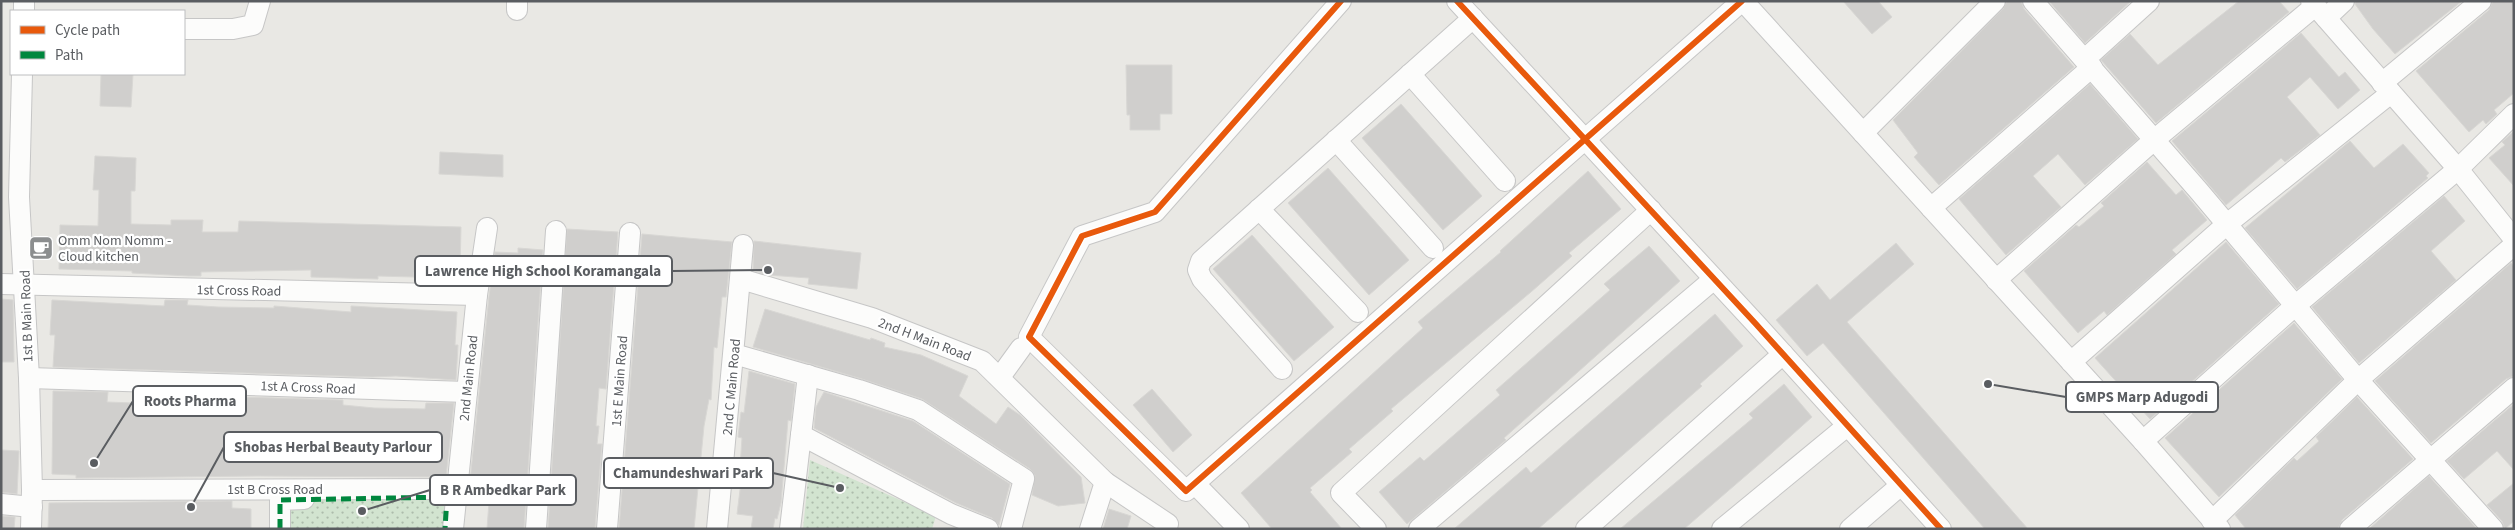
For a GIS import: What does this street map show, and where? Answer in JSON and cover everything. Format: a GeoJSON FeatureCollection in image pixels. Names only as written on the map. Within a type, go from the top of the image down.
{"type":"FeatureCollection","features":[{"type":"Feature","properties":{"kind":"street"},"geometry":{"type":"LineString","coordinates":[[185,29],[233,29],[253,25],[260,1]]}},
{"type":"Feature","properties":{"kind":"street"},"geometry":{"type":"LineString","coordinates":[[1342,1],[1154,212],[1082,236],[1029,337],[1186,491],[1742,1],[2143,441],[2216,525],[2358,380],[2514,245]]}},
{"type":"Feature","properties":{"kind":"street"},"geometry":{"type":"LineString","coordinates":[[1457,1],[1651,210],[1941,529]]}},
{"type":"Feature","properties":{"kind":"street"},"geometry":{"type":"LineString","coordinates":[[1863,133],[1995,1]]}},
{"type":"Feature","properties":{"kind":"street"},"geometry":{"type":"LineString","coordinates":[[2033,1],[2296,304],[2358,380],[2493,529]]}},
{"type":"Feature","properties":{"kind":"street"},"geometry":{"type":"LineString","coordinates":[[1931,208],[2088,63],[2149,1]]}},
{"type":"Feature","properties":{"kind":"street"},"geometry":{"type":"LineString","coordinates":[[1996,280],[2154,140],[2317,8],[2344,1]]}},
{"type":"Feature","properties":{"kind":"street"},"geometry":{"type":"LineString","coordinates":[[2071,362],[2227,224],[2386,88],[2481,1]]}},
{"type":"Feature","properties":{"kind":"street"},"geometry":{"type":"LineString","coordinates":[[2317,8],[2458,169],[2514,239]]}},
{"type":"Feature","properties":{"kind":"street"},"geometry":{"type":"LineString","coordinates":[[1282,369],[1202,279],[1198,270],[1201,261],[1472,18]]}},
{"type":"Feature","properties":{"kind":"street"},"geometry":{"type":"LineString","coordinates":[[1410,74],[1505,181]]}},
{"type":"Feature","properties":{"kind":"street","name":"1st B Main Road"},"geometry":{"type":"LineString","coordinates":[[22,75],[10,196],[25,285],[32,498],[31,529]]}},
{"type":"Feature","properties":{"kind":"street"},"geometry":{"type":"LineString","coordinates":[[2143,441],[2296,304],[2458,169],[2514,114]]}},
{"type":"Feature","properties":{"kind":"street"},"geometry":{"type":"LineString","coordinates":[[1336,140],[1433,248]]}},
{"type":"Feature","properties":{"kind":"street"},"geometry":{"type":"LineString","coordinates":[[1259,209],[1358,312]]}},
{"type":"Feature","properties":{"kind":"street"},"geometry":{"type":"LineString","coordinates":[[1376,529],[1341,493],[1651,210]]}},
{"type":"Feature","properties":{"kind":"street","name":"2nd Main Road"},"geometry":{"type":"LineString","coordinates":[[453,529],[477,295],[487,228]]}},
{"type":"Feature","properties":{"kind":"street"},"geometry":{"type":"LineString","coordinates":[[536,529],[556,232]]}},
{"type":"Feature","properties":{"kind":"street","name":"1st E Main Road"},"geometry":{"type":"LineString","coordinates":[[607,529],[630,233]]}},
{"type":"Feature","properties":{"kind":"street","name":"2nd C Main Road"},"geometry":{"type":"LineString","coordinates":[[717,529],[743,245]]}},
{"type":"Feature","properties":{"kind":"street","name":"2nd H Main Road"},"geometry":{"type":"LineString","coordinates":[[741,279],[872,318],[982,360],[1105,482],[1168,524],[1166,529]]}},
{"type":"Feature","properties":{"kind":"street"},"geometry":{"type":"LineString","coordinates":[[1419,529],[1714,279]]}},
{"type":"Feature","properties":{"kind":"street","name":"1st Cross Road"},"geometry":{"type":"LineString","coordinates":[[1,284],[477,295]]}},
{"type":"Feature","properties":{"kind":"street"},"geometry":{"type":"LineString","coordinates":[[1000,377],[1021,348]]}},
{"type":"Feature","properties":{"kind":"street"},"geometry":{"type":"LineString","coordinates":[[734,354],[918,410],[1024,479],[1011,529]]}},
{"type":"Feature","properties":{"kind":"street"},"geometry":{"type":"LineString","coordinates":[[1586,529],[1782,354]]}},
{"type":"Feature","properties":{"kind":"street"},"geometry":{"type":"LineString","coordinates":[[790,529],[808,375]]}},
{"type":"Feature","properties":{"kind":"street","name":"1st A Cross Road"},"geometry":{"type":"LineString","coordinates":[[29,378],[467,392]]}},
{"type":"Feature","properties":{"kind":"street"},"geometry":{"type":"LineString","coordinates":[[2350,529],[2514,388]]}},
{"type":"Feature","properties":{"kind":"street"},"geometry":{"type":"LineString","coordinates":[[1722,529],[1847,426]]}},
{"type":"Feature","properties":{"kind":"street"},"geometry":{"type":"LineString","coordinates":[[801,435],[948,521],[988,529]]}},
{"type":"Feature","properties":{"kind":"street"},"geometry":{"type":"LineString","coordinates":[[1090,529],[1105,482]]}},
{"type":"Feature","properties":{"kind":"street"},"geometry":{"type":"LineString","coordinates":[[1194,484],[1239,529]]}},
{"type":"Feature","properties":{"kind":"street"},"geometry":{"type":"LineString","coordinates":[[1850,529],[1901,485]]}},
{"type":"Feature","properties":{"kind":"street"},"geometry":{"type":"LineString","coordinates":[[268,529],[269,489]]}},
{"type":"Feature","properties":{"kind":"street","name":"1st B Cross Road"},"geometry":{"type":"LineString","coordinates":[[1,504],[32,498],[269,489],[457,489]]}},
{"type":"Feature","properties":{"kind":"street"},"geometry":{"type":"LineString","coordinates":[[280,529],[280,500],[447,497],[445,529]]}},
{"type":"Feature","properties":{"kind":"green space"},"geometry":{"type":"Polygon","coordinates":[[[810,460],[936,516],[932,529],[803,529],[810,460]]]}},
{"type":"Feature","properties":{"kind":"green space"},"geometry":{"type":"Polygon","coordinates":[[[273,493],[453,493],[449,529],[273,529],[273,493]]]}},
{"type":"Feature","properties":{"kind":"building"},"geometry":{"type":"Polygon","coordinates":[[[1843,1],[1878,1],[1892,17],[1872,34],[1843,1]]]}},
{"type":"Feature","properties":{"kind":"building"},"geometry":{"type":"Polygon","coordinates":[[[2007,1],[2021,1],[2024,9],[2074,67],[1939,185],[1914,157],[1918,153],[1893,120],[2003,9],[2007,1]]]}},
{"type":"Feature","properties":{"kind":"building"},"geometry":{"type":"Polygon","coordinates":[[[2049,1],[2131,1],[2085,43],[2049,1]]]}},
{"type":"Feature","properties":{"kind":"building"},"geometry":{"type":"Polygon","coordinates":[[[2239,1],[2279,1],[2289,12],[2156,123],[2101,60],[2130,34],[2158,65],[2239,1]]]}},
{"type":"Feature","properties":{"kind":"building"},"geometry":{"type":"Polygon","coordinates":[[[2356,1],[2462,1],[2395,54],[2373,29],[2355,4],[2356,1]]]}},
{"type":"Feature","properties":{"kind":"building"},"geometry":{"type":"Polygon","coordinates":[[[2493,1],[2514,1],[2514,93],[2494,110],[2497,114],[2486,124],[2483,120],[2469,132],[2416,71],[2489,10],[2493,1]]]}},
{"type":"Feature","properties":{"kind":"building"},"geometry":{"type":"Polygon","coordinates":[[[2301,33],[2339,77],[2345,72],[2360,90],[2338,109],[2310,77],[2287,97],[2320,135],[2285,162],[2281,158],[2226,205],[2172,141],[2301,33]]]}},
{"type":"Feature","properties":{"kind":"building"},"geometry":{"type":"Polygon","coordinates":[[[1126,65],[1172,65],[1172,114],[1160,114],[1160,130],[1130,130],[1130,115],[1127,115],[1126,65]]]}},
{"type":"Feature","properties":{"kind":"building"},"geometry":{"type":"Polygon","coordinates":[[[101,75],[133,75],[131,107],[100,106],[101,75]]]}},
{"type":"Feature","properties":{"kind":"building"},"geometry":{"type":"Polygon","coordinates":[[[2090,84],[2138,139],[2085,185],[2058,154],[2033,176],[2061,207],[2006,255],[1959,199],[2090,84]]]}},
{"type":"Feature","properties":{"kind":"building"},"geometry":{"type":"Polygon","coordinates":[[[1401,104],[1482,196],[1443,230],[1362,138],[1401,104]]]}},
{"type":"Feature","properties":{"kind":"building"},"geometry":{"type":"Polygon","coordinates":[[[2513,132],[2514,186],[2489,158],[2505,145],[2502,142],[2513,132]]]}},
{"type":"Feature","properties":{"kind":"building"},"geometry":{"type":"Polygon","coordinates":[[[2350,141],[2374,168],[2403,144],[2429,173],[2426,176],[2428,178],[2297,289],[2245,228],[2350,141]]]}},
{"type":"Feature","properties":{"kind":"building"},"geometry":{"type":"Polygon","coordinates":[[[440,152],[503,155],[503,177],[439,174],[440,152]]]}},
{"type":"Feature","properties":{"kind":"building"},"geometry":{"type":"Polygon","coordinates":[[[95,156],[136,158],[135,191],[131,191],[131,224],[171,225],[171,220],[203,220],[202,232],[238,232],[239,221],[461,227],[460,272],[414,272],[414,277],[378,276],[378,279],[311,277],[311,270],[201,272],[201,276],[189,276],[132,273],[132,271],[59,269],[60,225],[98,226],[99,190],[93,190],[95,156]]]}},
{"type":"Feature","properties":{"kind":"building"},"geometry":{"type":"Polygon","coordinates":[[[2147,162],[2176,195],[2182,190],[2207,220],[2172,250],[2176,254],[2107,315],[2104,311],[2078,333],[2024,271],[2076,225],[2079,227],[2104,206],[2101,203],[2147,162]]]}},
{"type":"Feature","properties":{"kind":"building"},"geometry":{"type":"Polygon","coordinates":[[[1328,168],[1409,260],[1369,295],[1288,203],[1328,168]]]}},
{"type":"Feature","properties":{"kind":"building"},"geometry":{"type":"Polygon","coordinates":[[[1588,171],[1621,209],[1569,253],[1572,256],[1531,292],[1391,409],[1393,411],[1349,449],[1352,452],[1310,488],[1312,490],[1310,492],[1342,529],[1272,529],[1241,493],[1423,328],[1418,322],[1501,252],[1588,171]]]}},
{"type":"Feature","properties":{"kind":"building"},"geometry":{"type":"Polygon","coordinates":[[[2444,196],[2465,221],[2431,251],[2456,280],[2359,363],[2312,307],[2444,196]]]}},
{"type":"Feature","properties":{"kind":"building"},"geometry":{"type":"Polygon","coordinates":[[[567,229],[618,232],[606,389],[599,388],[596,426],[599,426],[597,444],[602,444],[595,529],[548,529],[567,229]]]}},
{"type":"Feature","properties":{"kind":"building"},"geometry":{"type":"Polygon","coordinates":[[[642,234],[732,242],[726,297],[722,297],[717,348],[714,347],[711,400],[709,399],[704,426],[694,529],[619,529],[642,234]]]}},
{"type":"Feature","properties":{"kind":"building"},"geometry":{"type":"Polygon","coordinates":[[[1252,235],[1334,327],[1294,361],[1213,269],[1252,235]]]}},
{"type":"Feature","properties":{"kind":"building"},"geometry":{"type":"Polygon","coordinates":[[[754,241],[861,253],[857,289],[808,284],[809,278],[768,275],[753,270],[754,241]]]}},
{"type":"Feature","properties":{"kind":"building"},"geometry":{"type":"Polygon","coordinates":[[[2226,242],[2279,304],[2150,419],[2095,358],[2226,242]]]}},
{"type":"Feature","properties":{"kind":"building"},"geometry":{"type":"Polygon","coordinates":[[[1896,243],[1914,264],[1847,322],[2028,529],[1985,529],[1823,343],[1807,356],[1776,320],[1817,284],[1830,300],[1896,243]]]}},
{"type":"Feature","properties":{"kind":"building"},"geometry":{"type":"Polygon","coordinates":[[[1649,246],[1680,281],[1504,438],[1506,440],[1407,524],[1379,492],[1420,457],[1424,461],[1500,395],[1496,390],[1610,290],[1604,284],[1649,246]]]}},
{"type":"Feature","properties":{"kind":"building"},"geometry":{"type":"Polygon","coordinates":[[[518,248],[543,250],[524,529],[487,529],[490,488],[471,487],[472,482],[470,481],[489,296],[495,252],[518,253],[518,248]]]}},
{"type":"Feature","properties":{"kind":"building"},"geometry":{"type":"Polygon","coordinates":[[[2511,263],[2514,267],[2514,376],[2506,379],[2431,443],[2375,381],[2511,263]]]}},
{"type":"Feature","properties":{"kind":"building"},"geometry":{"type":"Polygon","coordinates":[[[1,299],[13,300],[14,362],[1,362],[1,299]]]}},
{"type":"Feature","properties":{"kind":"building"},"geometry":{"type":"Polygon","coordinates":[[[52,300],[164,306],[165,300],[188,300],[187,305],[218,307],[274,308],[274,306],[351,312],[351,306],[457,312],[455,345],[458,345],[456,380],[396,376],[372,377],[53,367],[55,335],[50,335],[52,300]]]}},
{"type":"Feature","properties":{"kind":"building"},"geometry":{"type":"Polygon","coordinates":[[[765,309],[870,340],[871,338],[885,343],[884,347],[921,355],[968,376],[959,396],[996,424],[1008,407],[1020,415],[1081,477],[1085,503],[1058,506],[1032,495],[1035,475],[1030,469],[922,399],[753,347],[765,309]]]}},
{"type":"Feature","properties":{"kind":"building"},"geometry":{"type":"Polygon","coordinates":[[[1715,314],[1743,346],[1700,384],[1702,386],[1538,529],[1454,529],[1526,467],[1531,473],[1715,314]]]}},
{"type":"Feature","properties":{"kind":"building"},"geometry":{"type":"Polygon","coordinates":[[[2294,323],[2342,379],[2219,497],[2165,438],[2294,323]]]}},
{"type":"Feature","properties":{"kind":"building"},"geometry":{"type":"Polygon","coordinates":[[[749,371],[795,384],[791,421],[788,420],[781,503],[773,529],[751,529],[753,516],[737,514],[741,482],[739,482],[742,438],[738,437],[741,412],[744,413],[749,371]]]}},
{"type":"Feature","properties":{"kind":"building"},"geometry":{"type":"Polygon","coordinates":[[[1784,384],[1812,417],[1764,460],[1684,529],[1620,529],[1753,418],[1749,414],[1784,384]]]}},
{"type":"Feature","properties":{"kind":"building"},"geometry":{"type":"Polygon","coordinates":[[[1152,389],[1192,435],[1173,452],[1133,405],[1152,389]]]}},
{"type":"Feature","properties":{"kind":"building"},"geometry":{"type":"Polygon","coordinates":[[[53,391],[108,392],[107,402],[237,407],[241,406],[242,397],[343,400],[343,405],[374,408],[425,409],[426,403],[454,403],[446,477],[76,478],[76,475],[52,474],[53,391]]]}},
{"type":"Feature","properties":{"kind":"building"},"geometry":{"type":"Polygon","coordinates":[[[824,392],[913,421],[1010,484],[999,525],[992,518],[956,503],[814,428],[816,407],[824,392]]]}},
{"type":"Feature","properties":{"kind":"building"},"geometry":{"type":"Polygon","coordinates":[[[2357,397],[2413,459],[2342,520],[2338,529],[2246,529],[2235,515],[2294,458],[2297,461],[2319,441],[2316,437],[2357,397]]]}},
{"type":"Feature","properties":{"kind":"building"},"geometry":{"type":"Polygon","coordinates":[[[2514,404],[2514,470],[2497,451],[2464,479],[2447,461],[2514,404]]]}},
{"type":"Feature","properties":{"kind":"building"},"geometry":{"type":"Polygon","coordinates":[[[1,450],[19,451],[17,494],[1,492],[1,450]]]}},
{"type":"Feature","properties":{"kind":"building"},"geometry":{"type":"Polygon","coordinates":[[[2429,476],[2477,529],[2370,528],[2429,476]]]}},
{"type":"Feature","properties":{"kind":"building"},"geometry":{"type":"Polygon","coordinates":[[[2514,483],[2514,521],[2505,529],[2502,521],[2487,505],[2514,483]]]}},
{"type":"Feature","properties":{"kind":"building"},"geometry":{"type":"Polygon","coordinates":[[[232,501],[232,508],[251,509],[251,529],[48,529],[49,503],[232,501]]]}},
{"type":"Feature","properties":{"kind":"building"},"geometry":{"type":"Polygon","coordinates":[[[1109,509],[1131,516],[1127,529],[1103,529],[1109,509]]]}},
{"type":"Feature","properties":{"kind":"building"},"geometry":{"type":"Polygon","coordinates":[[[1,516],[15,517],[14,529],[1,529],[1,516]]]}},
{"type":"Feature","properties":{"kind":"marked path"},"geometry":{"type":"LineString","coordinates":[[280,529],[280,500],[447,497],[445,529]]}},
{"type":"Feature","properties":{"kind":"cycle path"},"geometry":{"type":"LineString","coordinates":[[1341,1],[1155,212],[1082,236],[1029,337],[1186,491],[1742,1]]}},
{"type":"Feature","properties":{"kind":"cycle path"},"geometry":{"type":"LineString","coordinates":[[1457,1],[1755,323],[1941,529]]}},
{"type":"Feature","properties":{"kind":"place","name":"Omm Nom Nomm - Cloud kitchen"},"geometry":{"type":"Point","coordinates":[41,248]}},
{"type":"Feature","properties":{"kind":"place","name":"Lawrence High School Koramangala"},"geometry":{"type":"Point","coordinates":[768,270]}},
{"type":"Feature","properties":{"kind":"place","name":"GMPS Marp Adugodi"},"geometry":{"type":"Point","coordinates":[1988,384]}},
{"type":"Feature","properties":{"kind":"place","name":"Roots Pharma"},"geometry":{"type":"Point","coordinates":[94,463]}},
{"type":"Feature","properties":{"kind":"place","name":"Chamundeshwari Park"},"geometry":{"type":"Point","coordinates":[840,488]}},
{"type":"Feature","properties":{"kind":"place","name":"Shobas Herbal Beauty Parlour"},"geometry":{"type":"Point","coordinates":[191,507]}},
{"type":"Feature","properties":{"kind":"place","name":"B R Ambedkar Park"},"geometry":{"type":"Point","coordinates":[362,511]}}]}
